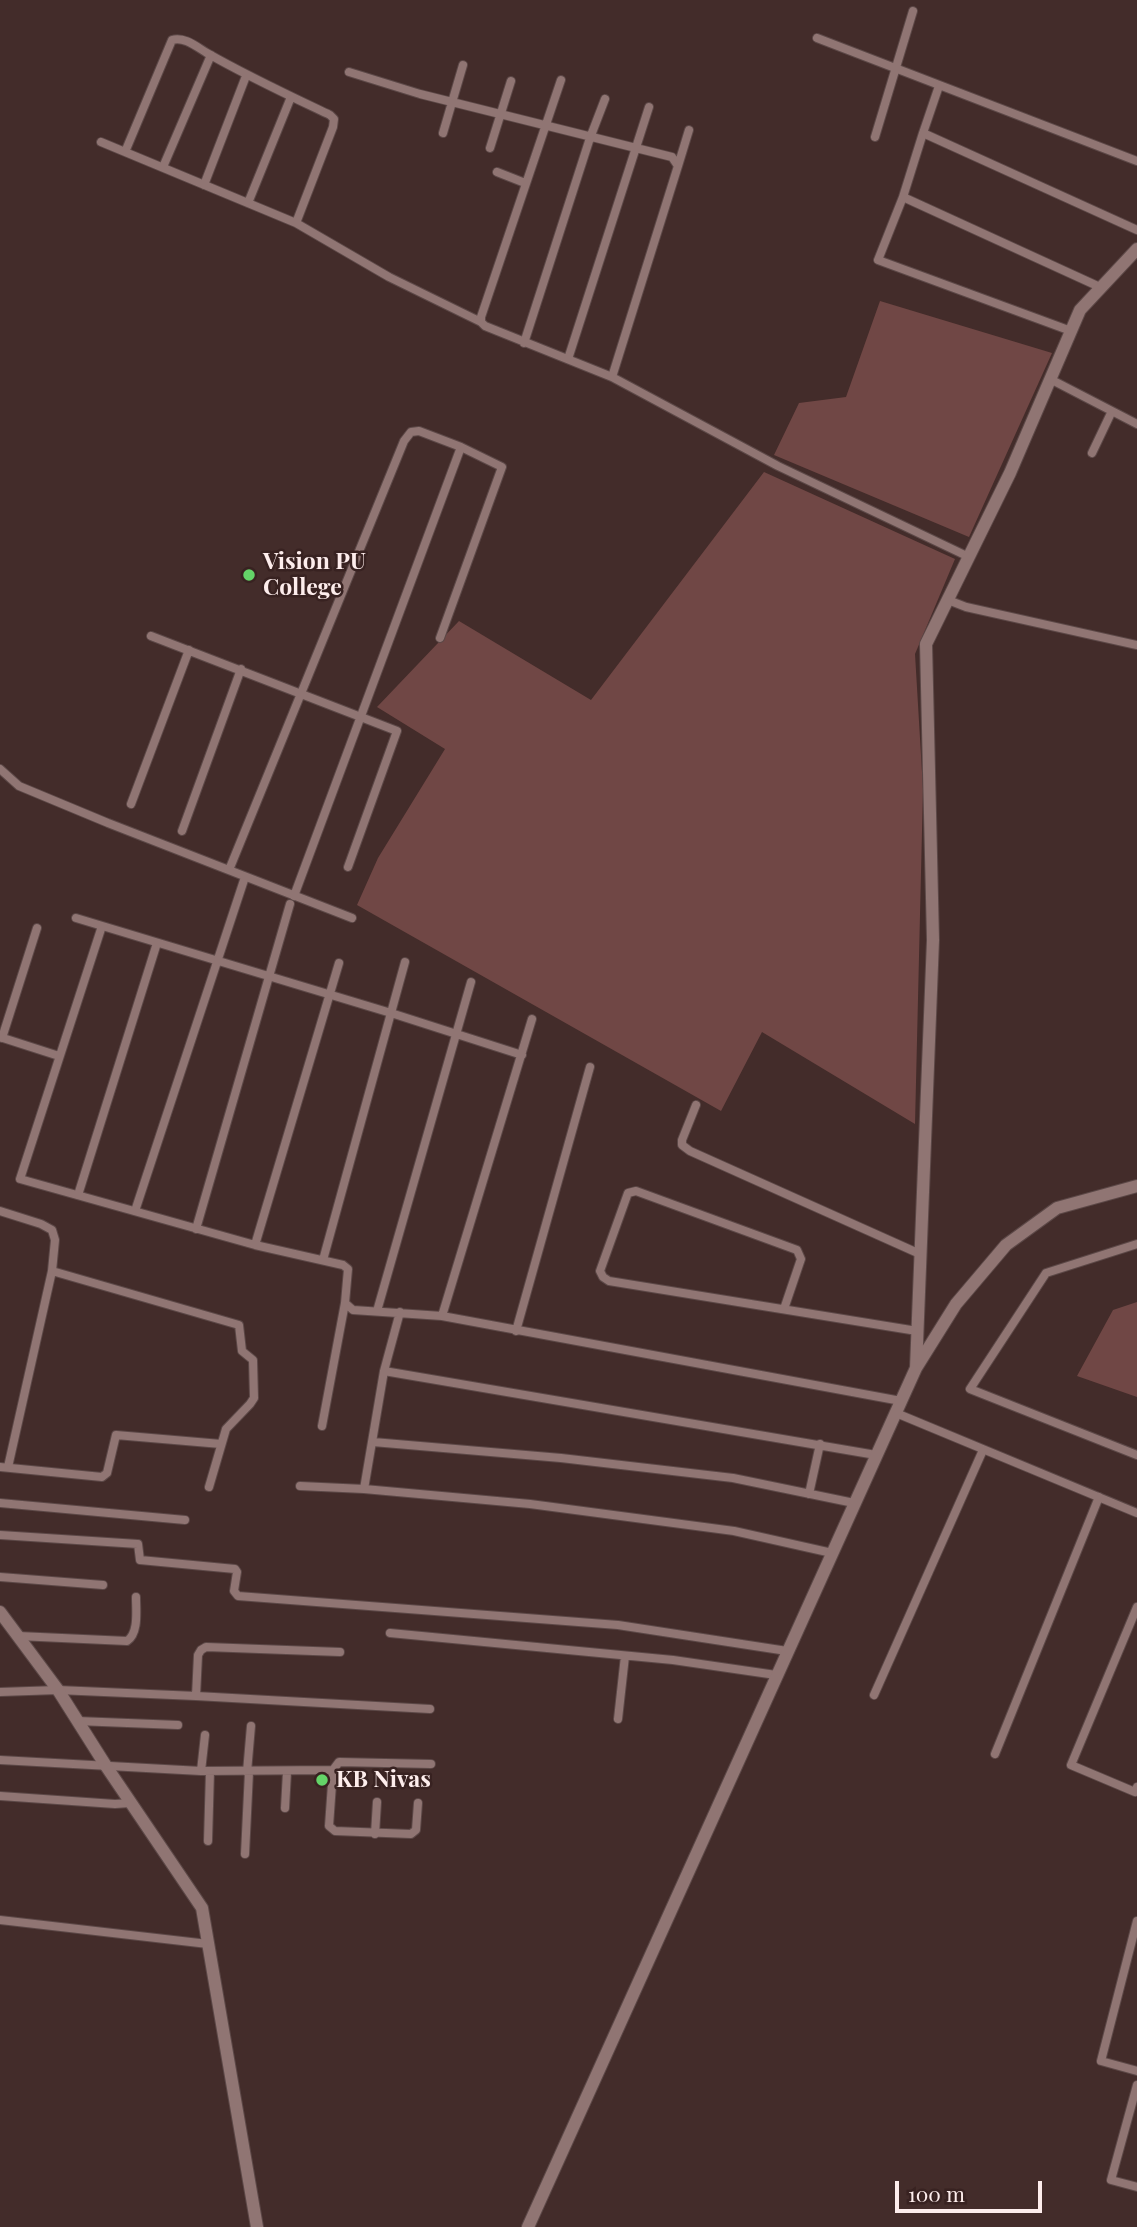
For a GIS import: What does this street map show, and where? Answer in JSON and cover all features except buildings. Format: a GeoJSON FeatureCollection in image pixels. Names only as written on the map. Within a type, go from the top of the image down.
{"type":"FeatureCollection","features":[{"type":"Feature","properties":{"kind":"main road"},"geometry":{"type":"LineString","coordinates":[[916,1368],[933,940],[926,644],[1010,473],[1080,310],[1137,249]]}},
{"type":"Feature","properties":{"kind":"main road"},"geometry":{"type":"LineString","coordinates":[[528,2227],[916,1368],[956,1304],[1006,1245],[1057,1208],[1137,1186]]}},
{"type":"Feature","properties":{"kind":"main road"},"geometry":{"type":"LineString","coordinates":[[0,1612],[58,1690],[130,1803],[202,1908],[257,2227]]}},
{"type":"Feature","properties":{"kind":"street"},"geometry":{"type":"LineString","coordinates":[[875,137],[914,11]]}},
{"type":"Feature","properties":{"kind":"street"},"geometry":{"type":"LineString","coordinates":[[125,152],[172,40],[178,38],[189,42],[246,76],[334,119],[296,223]]}},
{"type":"Feature","properties":{"kind":"street"},"geometry":{"type":"LineString","coordinates":[[817,38],[1137,161]]}},
{"type":"Feature","properties":{"kind":"street"},"geometry":{"type":"LineString","coordinates":[[163,167],[211,55]]}},
{"type":"Feature","properties":{"kind":"street"},"geometry":{"type":"LineString","coordinates":[[443,133],[463,65]]}},
{"type":"Feature","properties":{"kind":"street"},"geometry":{"type":"LineString","coordinates":[[349,72],[500,115],[672,158],[678,166]]}},
{"type":"Feature","properties":{"kind":"street"},"geometry":{"type":"LineString","coordinates":[[204,185],[246,76]]}},
{"type":"Feature","properties":{"kind":"street"},"geometry":{"type":"LineString","coordinates":[[481,322],[561,80]]}},
{"type":"Feature","properties":{"kind":"street"},"geometry":{"type":"LineString","coordinates":[[491,148],[511,81]]}},
{"type":"Feature","properties":{"kind":"street"},"geometry":{"type":"LineString","coordinates":[[939,86],[903,197],[878,257],[880,262],[1071,331]]}},
{"type":"Feature","properties":{"kind":"street"},"geometry":{"type":"LineString","coordinates":[[248,203],[291,97]]}},
{"type":"Feature","properties":{"kind":"street"},"geometry":{"type":"LineString","coordinates":[[524,343],[590,138],[606,99]]}},
{"type":"Feature","properties":{"kind":"street"},"geometry":{"type":"LineString","coordinates":[[568,359],[649,107]]}},
{"type":"Feature","properties":{"kind":"street"},"geometry":{"type":"LineString","coordinates":[[611,377],[689,130]]}},
{"type":"Feature","properties":{"kind":"street"},"geometry":{"type":"LineString","coordinates":[[923,134],[1137,230]]}},
{"type":"Feature","properties":{"kind":"street"},"geometry":{"type":"LineString","coordinates":[[101,142],[296,223],[389,277],[485,326],[611,377],[778,466],[969,557]]}},
{"type":"Feature","properties":{"kind":"street"},"geometry":{"type":"LineString","coordinates":[[497,172],[525,183]]}},
{"type":"Feature","properties":{"kind":"street"},"geometry":{"type":"LineString","coordinates":[[903,197],[1102,288]]}},
{"type":"Feature","properties":{"kind":"street"},"geometry":{"type":"LineString","coordinates":[[1050,379],[1137,424]]}},
{"type":"Feature","properties":{"kind":"street"},"geometry":{"type":"LineString","coordinates":[[1092,453],[1112,411]]}},
{"type":"Feature","properties":{"kind":"street"},"geometry":{"type":"LineString","coordinates":[[229,870],[404,440],[411,432],[419,431],[502,467],[439,638]]}},
{"type":"Feature","properties":{"kind":"street"},"geometry":{"type":"LineString","coordinates":[[196,1229],[267,976],[292,900],[461,447]]}},
{"type":"Feature","properties":{"kind":"street"},"geometry":{"type":"LineString","coordinates":[[948,600],[967,607],[1137,645]]}},
{"type":"Feature","properties":{"kind":"street"},"geometry":{"type":"LineString","coordinates":[[150,636],[242,669],[397,731],[348,867]]}},
{"type":"Feature","properties":{"kind":"street"},"geometry":{"type":"LineString","coordinates":[[131,804],[189,650]]}},
{"type":"Feature","properties":{"kind":"street"},"geometry":{"type":"LineString","coordinates":[[181,831],[242,669]]}},
{"type":"Feature","properties":{"kind":"street"},"geometry":{"type":"LineString","coordinates":[[0,769],[19,786],[229,870],[292,900],[352,918]]}},
{"type":"Feature","properties":{"kind":"street"},"geometry":{"type":"LineString","coordinates":[[135,1211],[245,877]]}},
{"type":"Feature","properties":{"kind":"street"},"geometry":{"type":"LineString","coordinates":[[76,918],[522,1055]]}},
{"type":"Feature","properties":{"kind":"street"},"geometry":{"type":"LineString","coordinates":[[102,926],[20,1179],[348,1269],[345,1303],[322,1426]]}},
{"type":"Feature","properties":{"kind":"street"},"geometry":{"type":"LineString","coordinates":[[37,928],[1,1038],[60,1056]]}},
{"type":"Feature","properties":{"kind":"street"},"geometry":{"type":"LineString","coordinates":[[78,1195],[157,943]]}},
{"type":"Feature","properties":{"kind":"street"},"geometry":{"type":"LineString","coordinates":[[323,1260],[405,962]]}},
{"type":"Feature","properties":{"kind":"street"},"geometry":{"type":"LineString","coordinates":[[255,1245],[339,963]]}},
{"type":"Feature","properties":{"kind":"street"},"geometry":{"type":"LineString","coordinates":[[377,1311],[471,982]]}},
{"type":"Feature","properties":{"kind":"street"},"geometry":{"type":"LineString","coordinates":[[442,1316],[532,1020]]}},
{"type":"Feature","properties":{"kind":"street"},"geometry":{"type":"LineString","coordinates":[[516,1331],[590,1067]]}},
{"type":"Feature","properties":{"kind":"street"},"geometry":{"type":"LineString","coordinates":[[696,1105],[682,1140],[682,1145],[690,1151],[920,1254]]}},
{"type":"Feature","properties":{"kind":"street"},"geometry":{"type":"LineString","coordinates":[[784,1309],[801,1259],[797,1250],[636,1191],[628,1193],[600,1271],[603,1278],[609,1281],[917,1331]]}},
{"type":"Feature","properties":{"kind":"street"},"geometry":{"type":"LineString","coordinates":[[0,1211],[41,1224],[52,1230],[55,1240],[52,1272],[4,1467],[102,1477],[107,1474],[114,1438],[122,1434],[222,1444]]}},
{"type":"Feature","properties":{"kind":"street"},"geometry":{"type":"LineString","coordinates":[[1137,1244],[1046,1273],[970,1389],[1137,1455]]}},
{"type":"Feature","properties":{"kind":"street"},"geometry":{"type":"LineString","coordinates":[[52,1272],[239,1325],[242,1351],[253,1360],[254,1398],[228,1426],[209,1487]]}},
{"type":"Feature","properties":{"kind":"street"},"geometry":{"type":"LineString","coordinates":[[345,1303],[353,1310],[442,1316],[899,1407],[984,1450],[1137,1513]]}},
{"type":"Feature","properties":{"kind":"street"},"geometry":{"type":"LineString","coordinates":[[364,1489],[384,1371],[400,1312]]}},
{"type":"Feature","properties":{"kind":"street"},"geometry":{"type":"LineString","coordinates":[[384,1371],[876,1455]]}},
{"type":"Feature","properties":{"kind":"street"},"geometry":{"type":"LineString","coordinates":[[373,1442],[561,1458],[720,1476],[854,1503]]}},
{"type":"Feature","properties":{"kind":"street"},"geometry":{"type":"LineString","coordinates":[[809,1494],[820,1444]]}},
{"type":"Feature","properties":{"kind":"street"},"geometry":{"type":"LineString","coordinates":[[874,1695],[984,1450]]}},
{"type":"Feature","properties":{"kind":"street"},"geometry":{"type":"LineString","coordinates":[[300,1486],[530,1504],[734,1531],[832,1553]]}},
{"type":"Feature","properties":{"kind":"street"},"geometry":{"type":"LineString","coordinates":[[995,1754],[1099,1497]]}},
{"type":"Feature","properties":{"kind":"street"},"geometry":{"type":"LineString","coordinates":[[0,1503],[184,1520]]}},
{"type":"Feature","properties":{"kind":"street"},"geometry":{"type":"LineString","coordinates":[[0,1535],[138,1544],[140,1560],[235,1569],[237,1572],[234,1591],[239,1596],[618,1625],[787,1651]]}},
{"type":"Feature","properties":{"kind":"street"},"geometry":{"type":"LineString","coordinates":[[0,1577],[103,1584]]}},
{"type":"Feature","properties":{"kind":"street"},"geometry":{"type":"LineString","coordinates":[[18,1636],[127,1641],[135,1632],[136,1597]]}},
{"type":"Feature","properties":{"kind":"street"},"geometry":{"type":"LineString","coordinates":[[1137,1607],[1071,1765],[1135,1792],[1137,1787]]}},
{"type":"Feature","properties":{"kind":"street"},"geometry":{"type":"LineString","coordinates":[[390,1633],[625,1656],[776,1675]]}},
{"type":"Feature","properties":{"kind":"street"},"geometry":{"type":"LineString","coordinates":[[196,1696],[198,1656],[206,1647],[340,1652]]}},
{"type":"Feature","properties":{"kind":"street"},"geometry":{"type":"LineString","coordinates":[[618,1719],[625,1656]]}},
{"type":"Feature","properties":{"kind":"street"},"geometry":{"type":"LineString","coordinates":[[0,1692],[58,1690],[430,1709]]}},
{"type":"Feature","properties":{"kind":"street"},"geometry":{"type":"LineString","coordinates":[[77,1721],[178,1725]]}},
{"type":"Feature","properties":{"kind":"street"},"geometry":{"type":"LineString","coordinates":[[245,1854],[251,1726]]}},
{"type":"Feature","properties":{"kind":"street"},"geometry":{"type":"LineString","coordinates":[[205,1735],[208,1841]]}},
{"type":"Feature","properties":{"kind":"street"},"geometry":{"type":"LineString","coordinates":[[0,1760],[206,1771],[333,1770]]}},
{"type":"Feature","properties":{"kind":"street"},"geometry":{"type":"LineString","coordinates":[[418,1803],[416,1830],[411,1834],[335,1831],[329,1826],[333,1770],[339,1762],[347,1760],[431,1764]]}},
{"type":"Feature","properties":{"kind":"street"},"geometry":{"type":"LineString","coordinates":[[285,1808],[286,1772]]}},
{"type":"Feature","properties":{"kind":"street"},"geometry":{"type":"LineString","coordinates":[[0,1796],[130,1803]]}},
{"type":"Feature","properties":{"kind":"street"},"geometry":{"type":"LineString","coordinates":[[375,1834],[377,1802]]}},
{"type":"Feature","properties":{"kind":"street"},"geometry":{"type":"LineString","coordinates":[[0,1920],[208,1944]]}},
{"type":"Feature","properties":{"kind":"street"},"geometry":{"type":"LineString","coordinates":[[1137,1921],[1101,2061],[1137,2071]]}},
{"type":"Feature","properties":{"kind":"street"},"geometry":{"type":"LineString","coordinates":[[1137,2085],[1111,2180],[1137,2187]]}},
{"type":"Feature","properties":{"kind":"shaded area"},"geometry":{"type":"Polygon","coordinates":[[[880,301],[1052,353],[969,537],[774,455],[799,403],[846,397],[880,301]]]}},
{"type":"Feature","properties":{"kind":"shaded area"},"geometry":{"type":"Polygon","coordinates":[[[764,472],[955,559],[915,654],[923,789],[915,1124],[762,1032],[721,1111],[357,905],[378,858],[445,749],[377,707],[459,621],[591,700],[764,472]]]}},
{"type":"Feature","properties":{"kind":"shaded area"},"geometry":{"type":"Polygon","coordinates":[[[1137,1302],[1137,1397],[1077,1376],[1113,1310],[1137,1302]]]}},
{"type":"Feature","properties":{"kind":"place","name":"Vision PU College"},"geometry":{"type":"Point","coordinates":[249,575]}},
{"type":"Feature","properties":{"kind":"place","name":"KB Nivas"},"geometry":{"type":"Point","coordinates":[322,1780]}}]}
